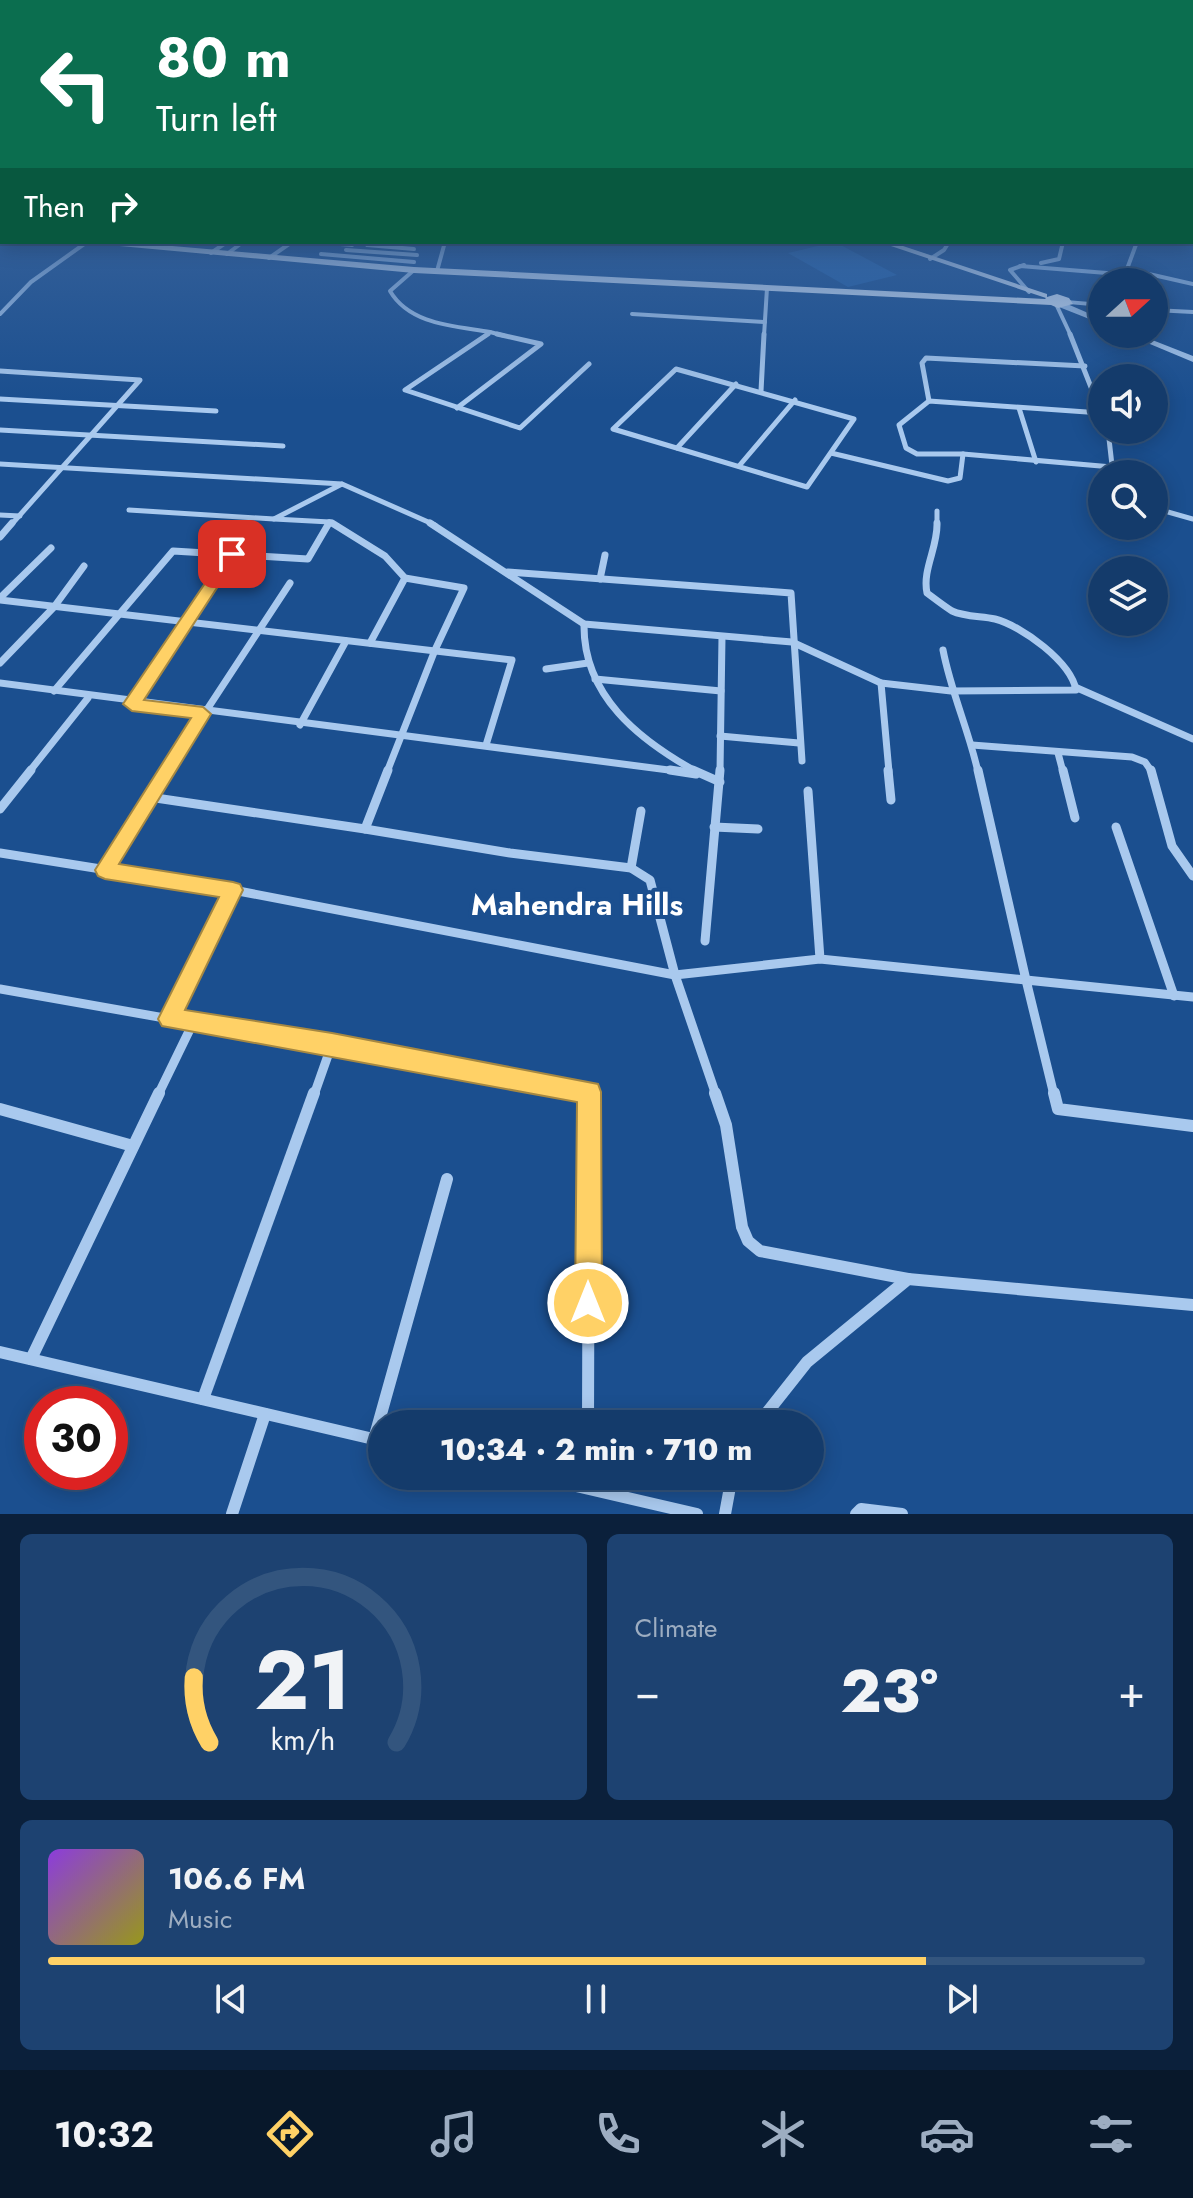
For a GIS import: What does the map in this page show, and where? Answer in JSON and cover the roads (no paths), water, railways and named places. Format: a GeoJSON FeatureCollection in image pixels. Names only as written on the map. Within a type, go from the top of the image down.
{"type":"FeatureCollection","features":[{"type":"Feature","properties":{"kind":"main road"},"geometry":{"type":"LineString","coordinates":[[286,260],[414,266],[437,271],[1057,302]]}},
{"type":"Feature","properties":{"kind":"main road"},"geometry":{"type":"LineString","coordinates":[[932,260],[1057,302]]}},
{"type":"Feature","properties":{"kind":"street"},"geometry":{"type":"LineString","coordinates":[[0,314],[31,282],[62,260]]}},
{"type":"Feature","properties":{"kind":"street"},"geometry":{"type":"LineString","coordinates":[[331,264],[336,260]]}},
{"type":"Feature","properties":{"kind":"street"},"geometry":{"type":"LineString","coordinates":[[382,260],[414,266]]}},
{"type":"Feature","properties":{"kind":"street"},"geometry":{"type":"LineString","coordinates":[[437,271],[440,260]]}},
{"type":"Feature","properties":{"kind":"street"},"geometry":{"type":"LineString","coordinates":[[1029,292],[1010,270],[1057,260]]}},
{"type":"Feature","properties":{"kind":"street"},"geometry":{"type":"LineString","coordinates":[[414,266],[390,291],[399,304],[421,317],[541,344],[457,408]]}},
{"type":"Feature","properties":{"kind":"street"},"geometry":{"type":"LineString","coordinates":[[1020,266],[1088,272]]}},
{"type":"Feature","properties":{"kind":"street"},"geometry":{"type":"LineString","coordinates":[[1168,278],[1193,284]]}},
{"type":"Feature","properties":{"kind":"street"},"geometry":{"type":"LineString","coordinates":[[761,391],[767,288]]}},
{"type":"Feature","properties":{"kind":"street"},"geometry":{"type":"LineString","coordinates":[[1057,302],[1088,304]]}},
{"type":"Feature","properties":{"kind":"street"},"geometry":{"type":"LineString","coordinates":[[1057,302],[1088,316]]}},
{"type":"Feature","properties":{"kind":"street"},"geometry":{"type":"LineString","coordinates":[[1057,302],[1088,374]]}},
{"type":"Feature","properties":{"kind":"street"},"geometry":{"type":"LineString","coordinates":[[1168,311],[1193,312]]}},
{"type":"Feature","properties":{"kind":"street"},"geometry":{"type":"LineString","coordinates":[[632,314],[765,322]]}},
{"type":"Feature","properties":{"kind":"street"},"geometry":{"type":"LineString","coordinates":[[490,332],[405,390],[520,428],[589,364]]}},
{"type":"Feature","properties":{"kind":"street"},"geometry":{"type":"LineString","coordinates":[[1165,348],[1193,359]]}},
{"type":"Feature","properties":{"kind":"street"},"geometry":{"type":"LineString","coordinates":[[929,401],[922,363],[926,358],[1085,366]]}},
{"type":"Feature","properties":{"kind":"street"},"geometry":{"type":"LineString","coordinates":[[676,369],[761,391],[854,417],[807,487],[613,429],[676,369]]}},
{"type":"Feature","properties":{"kind":"street"},"geometry":{"type":"LineString","coordinates":[[0,371],[140,380],[0,537]]}},
{"type":"Feature","properties":{"kind":"street"},"geometry":{"type":"LineString","coordinates":[[677,448],[736,384]]}},
{"type":"Feature","properties":{"kind":"street"},"geometry":{"type":"LineString","coordinates":[[0,399],[216,411]]}},
{"type":"Feature","properties":{"kind":"street"},"geometry":{"type":"LineString","coordinates":[[739,466],[795,400]]}},
{"type":"Feature","properties":{"kind":"street"},"geometry":{"type":"LineString","coordinates":[[1088,413],[929,401],[899,425],[906,448],[917,454],[963,454],[1088,468]]}},
{"type":"Feature","properties":{"kind":"street"},"geometry":{"type":"LineString","coordinates":[[1019,408],[1036,462]]}},
{"type":"Feature","properties":{"kind":"street"},"geometry":{"type":"LineString","coordinates":[[0,430],[283,446]]}},
{"type":"Feature","properties":{"kind":"street"},"geometry":{"type":"LineString","coordinates":[[831,453],[945,481],[960,478],[963,454]]}},
{"type":"Feature","properties":{"kind":"street"},"geometry":{"type":"LineString","coordinates":[[0,464],[342,484],[441,528],[584,624],[792,642],[881,683],[951,691],[1066,695],[1076,690],[1075,687]]}},
{"type":"Feature","properties":{"kind":"street"},"geometry":{"type":"LineString","coordinates":[[274,519],[342,484]]}},
{"type":"Feature","properties":{"kind":"street"},"geometry":{"type":"LineString","coordinates":[[129,510],[330,522],[385,556],[405,578],[464,588],[435,650],[365,829]]}},
{"type":"Feature","properties":{"kind":"street"},"geometry":{"type":"LineString","coordinates":[[937,511],[938,540],[925,583],[927,593],[954,612],[998,620],[1018,629],[1060,661],[1075,687],[1193,739]]}},
{"type":"Feature","properties":{"kind":"street"},"geometry":{"type":"LineString","coordinates":[[1168,512],[1193,519]]}},
{"type":"Feature","properties":{"kind":"street"},"geometry":{"type":"LineString","coordinates":[[0,515],[20,516]]}},
{"type":"Feature","properties":{"kind":"street"},"geometry":{"type":"LineString","coordinates":[[54,691],[173,551],[308,559],[330,522]]}},
{"type":"Feature","properties":{"kind":"street"},"geometry":{"type":"LineString","coordinates":[[0,599],[51,548]]}},
{"type":"Feature","properties":{"kind":"street"},"geometry":{"type":"LineString","coordinates":[[132,704],[232,554]]}},
{"type":"Feature","properties":{"kind":"street"},"geometry":{"type":"LineString","coordinates":[[600,579],[605,555]]}},
{"type":"Feature","properties":{"kind":"street"},"geometry":{"type":"LineString","coordinates":[[0,663],[54,607],[84,566]]}},
{"type":"Feature","properties":{"kind":"street"},"geometry":{"type":"LineString","coordinates":[[508,572],[791,593],[802,761]]}},
{"type":"Feature","properties":{"kind":"street"},"geometry":{"type":"LineString","coordinates":[[370,643],[405,578]]}},
{"type":"Feature","properties":{"kind":"street"},"geometry":{"type":"LineString","coordinates":[[105,870],[257,629],[290,583]]}},
{"type":"Feature","properties":{"kind":"street"},"geometry":{"type":"LineString","coordinates":[[0,599],[184,624],[257,629],[512,660],[486,745]]}},
{"type":"Feature","properties":{"kind":"street"},"geometry":{"type":"LineString","coordinates":[[584,624],[581,642],[602,696],[639,733],[696,774]]}},
{"type":"Feature","properties":{"kind":"street"},"geometry":{"type":"LineString","coordinates":[[705,941],[720,782],[722,637]]}},
{"type":"Feature","properties":{"kind":"street"},"geometry":{"type":"LineString","coordinates":[[300,725],[346,641]]}},
{"type":"Feature","properties":{"kind":"street"},"geometry":{"type":"LineString","coordinates":[[943,650],[951,691],[972,745],[1058,1109],[1193,1126]]}},
{"type":"Feature","properties":{"kind":"street"},"geometry":{"type":"LineString","coordinates":[[546,669],[588,663]]}},
{"type":"Feature","properties":{"kind":"street"},"geometry":{"type":"LineString","coordinates":[[595,679],[721,691]]}},
{"type":"Feature","properties":{"kind":"street"},"geometry":{"type":"LineString","coordinates":[[0,683],[203,714],[486,745],[696,774],[720,782]]}},
{"type":"Feature","properties":{"kind":"street"},"geometry":{"type":"LineString","coordinates":[[881,683],[891,800]]}},
{"type":"Feature","properties":{"kind":"street"},"geometry":{"type":"LineString","coordinates":[[0,809],[88,698]]}},
{"type":"Feature","properties":{"kind":"street"},"geometry":{"type":"LineString","coordinates":[[720,736],[799,743]]}},
{"type":"Feature","properties":{"kind":"street"},"geometry":{"type":"LineString","coordinates":[[972,745],[1132,757],[1149,766],[1172,846],[1193,876]]}},
{"type":"Feature","properties":{"kind":"street"},"geometry":{"type":"LineString","coordinates":[[1058,753],[1075,818]]}},
{"type":"Feature","properties":{"kind":"street"},"geometry":{"type":"LineString","coordinates":[[808,791],[820,959]]}},
{"type":"Feature","properties":{"kind":"street"},"geometry":{"type":"LineString","coordinates":[[149,797],[510,853],[631,868],[650,880],[675,975],[726,1125],[742,1227],[748,1241],[760,1251],[908,1279],[1193,1305]]}},
{"type":"Feature","properties":{"kind":"street"},"geometry":{"type":"LineString","coordinates":[[631,868],[641,811]]}},
{"type":"Feature","properties":{"kind":"street"},"geometry":{"type":"LineString","coordinates":[[714,827],[758,829]]}},
{"type":"Feature","properties":{"kind":"street"},"geometry":{"type":"LineString","coordinates":[[1116,827],[1174,996]]}},
{"type":"Feature","properties":{"kind":"street"},"geometry":{"type":"LineString","coordinates":[[0,853],[233,890],[675,975],[820,959],[1193,997]]}},
{"type":"Feature","properties":{"kind":"street"},"geometry":{"type":"LineString","coordinates":[[170,1019],[233,890]]}},
{"type":"Feature","properties":{"kind":"street"},"geometry":{"type":"LineString","coordinates":[[0,989],[332,1044],[589,1092],[588,1410]]}},
{"type":"Feature","properties":{"kind":"street"},"geometry":{"type":"LineString","coordinates":[[31,1359],[193,1023]]}},
{"type":"Feature","properties":{"kind":"street"},"geometry":{"type":"LineString","coordinates":[[203,1399],[332,1044]]}},
{"type":"Feature","properties":{"kind":"street"},"geometry":{"type":"LineString","coordinates":[[0,1109],[133,1146]]}},
{"type":"Feature","properties":{"kind":"street"},"geometry":{"type":"LineString","coordinates":[[386,1410],[447,1179]]}},
{"type":"Feature","properties":{"kind":"street"},"geometry":{"type":"LineString","coordinates":[[766,1410],[824,1343],[908,1279]]}},
{"type":"Feature","properties":{"kind":"street"},"geometry":{"type":"LineString","coordinates":[[0,1352],[368,1438]]}},
{"type":"Feature","properties":{"kind":"street"},"geometry":{"type":"LineString","coordinates":[[232,1514],[265,1414]]}},
{"type":"Feature","properties":{"kind":"street"},"geometry":{"type":"LineString","coordinates":[[614,1490],[697,1514]]}},
{"type":"Feature","properties":{"kind":"street"},"geometry":{"type":"LineString","coordinates":[[725,1514],[729,1490]]}},
{"type":"Feature","properties":{"kind":"street"},"geometry":{"type":"LineString","coordinates":[[856,1514],[861,1509],[902,1514]]}},
{"type":"Feature","properties":{"kind":"district","name":"Mahendra Hills"},"geometry":{"type":"Point","coordinates":[577,905]}}]}
